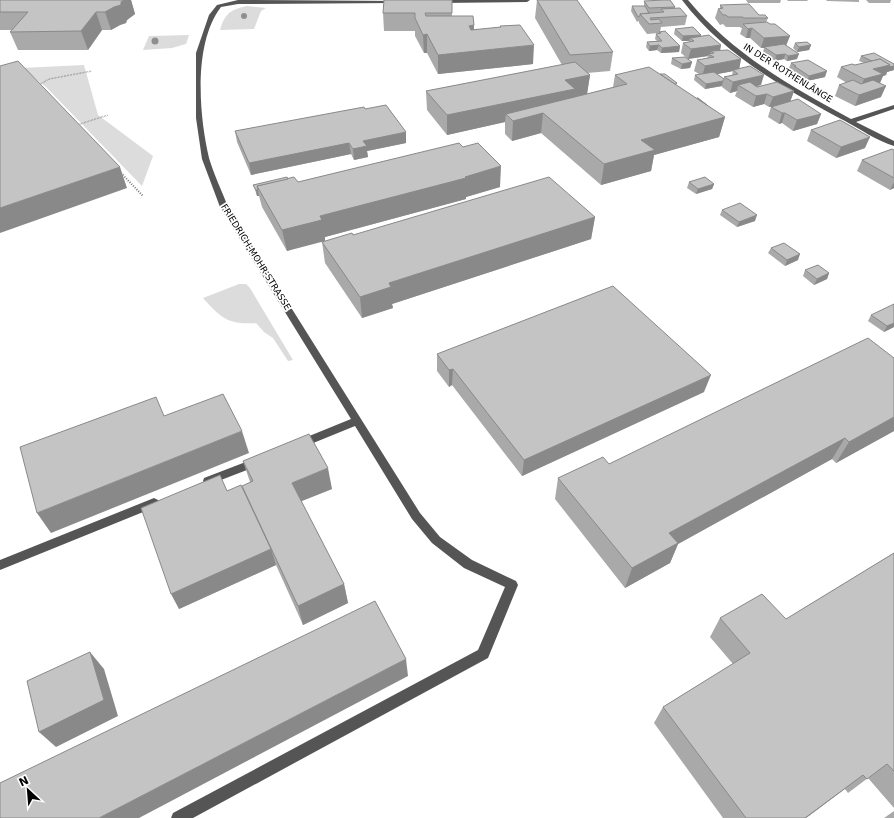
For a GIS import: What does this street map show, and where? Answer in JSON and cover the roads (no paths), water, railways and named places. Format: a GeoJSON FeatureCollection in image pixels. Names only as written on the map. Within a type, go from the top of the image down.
{"type":"FeatureCollection","features":[{"type":"Feature","properties":{"kind":"street"},"geometry":{"type":"LineString","coordinates":[[428,1],[527,0]]}},
{"type":"Feature","properties":{"kind":"street","name":"IN DER ROTHENLÄNGE"},"geometry":{"type":"LineString","coordinates":[[685,0],[706,24],[740,54],[813,100],[894,144]]}},
{"type":"Feature","properties":{"kind":"street","name":"FRIEDRICH-MOHR-STRASSE"},"geometry":{"type":"LineString","coordinates":[[178,818],[483,654],[512,585],[468,564],[436,540],[416,516],[224,207],[206,159],[199,118],[199,53],[212,15],[219,6],[244,2],[406,1]]}},
{"type":"Feature","properties":{"kind":"street"},"geometry":{"type":"LineString","coordinates":[[851,121],[894,106]]}},
{"type":"Feature","properties":{"kind":"street"},"geometry":{"type":"LineString","coordinates":[[291,448],[356,421]]}},
{"type":"Feature","properties":{"kind":"street"},"geometry":{"type":"LineString","coordinates":[[196,486],[269,456]]}},
{"type":"Feature","properties":{"kind":"street"},"geometry":{"type":"LineString","coordinates":[[0,565],[167,497]]}}]}
